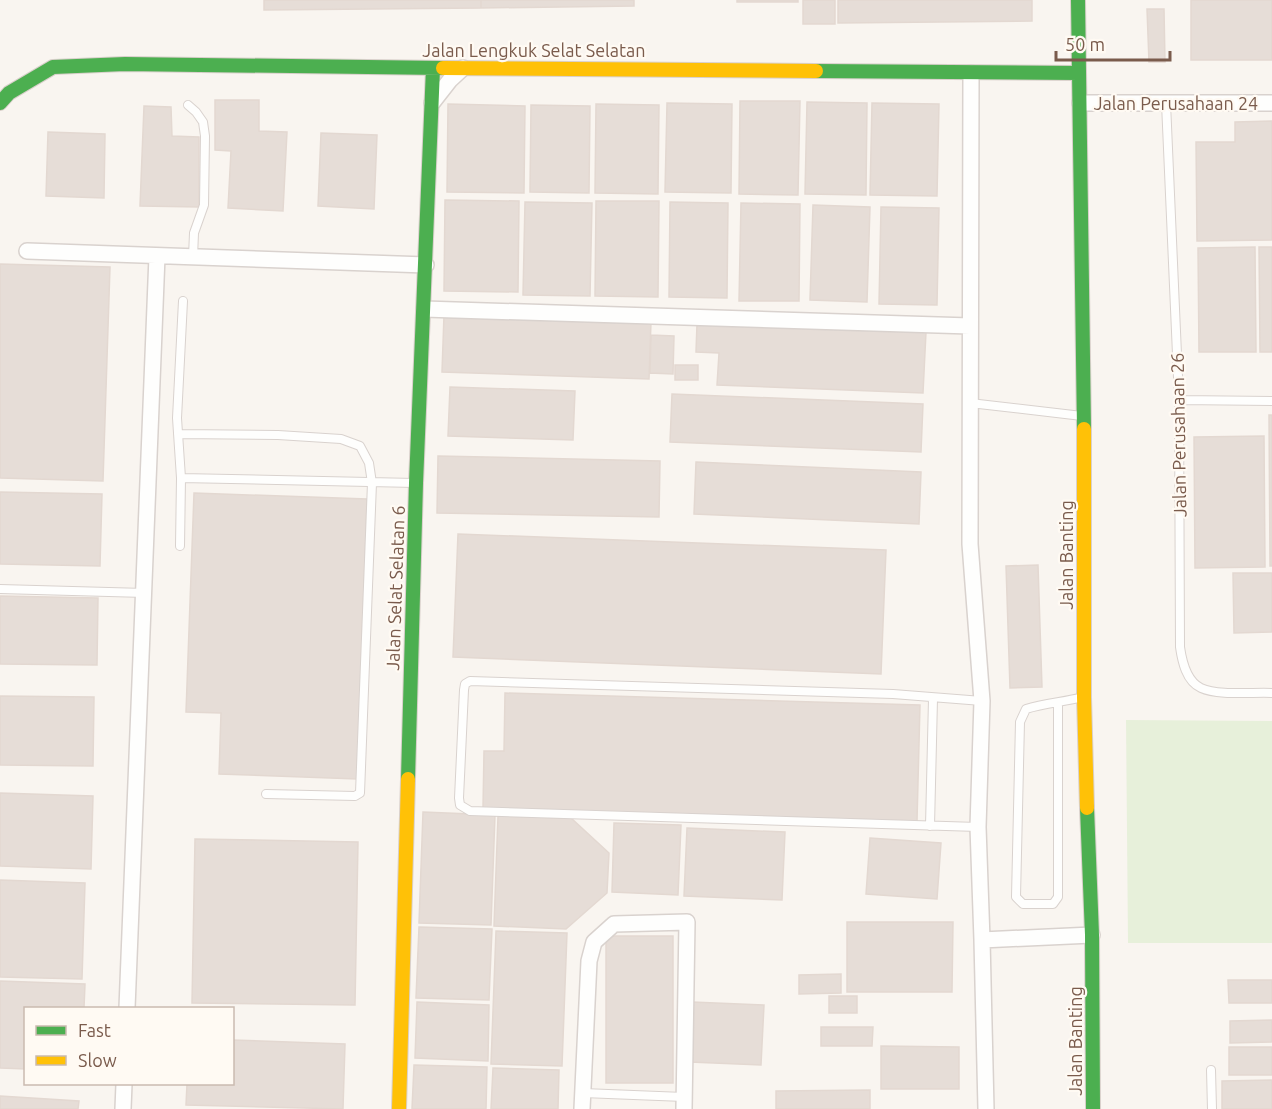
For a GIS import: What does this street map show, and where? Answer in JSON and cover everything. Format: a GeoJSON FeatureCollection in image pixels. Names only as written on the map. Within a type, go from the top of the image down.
{"type":"FeatureCollection","features":[{"type":"Feature","properties":{"kind":"street","name":"Jalan Banting"},"geometry":{"type":"LineString","coordinates":[[1078,0],[1084,416],[1084,696],[1092,935],[1093,1109]]}},
{"type":"Feature","properties":{"kind":"street","name":"Jalan Lengkuk Selat Selatan"},"geometry":{"type":"LineString","coordinates":[[0,103],[9,93],[53,67],[125,64],[1079,73]]}},
{"type":"Feature","properties":{"kind":"street"},"geometry":{"type":"LineString","coordinates":[[410,68],[432,100],[463,68]]}},
{"type":"Feature","properties":{"kind":"street","name":"Jalan Selat Selatan 6"},"geometry":{"type":"LineString","coordinates":[[399,1109],[416,483],[433,68]]}},
{"type":"Feature","properties":{"kind":"street"},"geometry":{"type":"LineString","coordinates":[[971,73],[970,544],[982,701],[978,827],[986,1109]]}},
{"type":"Feature","properties":{"kind":"street","name":"Jalan Perusahaan 24"},"geometry":{"type":"LineString","coordinates":[[1080,103],[1272,103]]}},
{"type":"Feature","properties":{"kind":"street"},"geometry":{"type":"LineString","coordinates":[[27,251],[426,265]]}},
{"type":"Feature","properties":{"kind":"street"},"geometry":{"type":"LineString","coordinates":[[128,1007],[157,256]]}},
{"type":"Feature","properties":{"kind":"street"},"geometry":{"type":"LineString","coordinates":[[424,309],[970,326]]}},
{"type":"Feature","properties":{"kind":"street"},"geometry":{"type":"LineString","coordinates":[[582,1109],[589,961],[594,942],[614,924],[687,922],[684,1103]]}},
{"type":"Feature","properties":{"kind":"street"},"geometry":{"type":"LineString","coordinates":[[982,940],[1092,935]]}},
{"type":"Feature","properties":{"kind":"street"},"geometry":{"type":"LineString","coordinates":[[123,1109],[124,1085]]}},
{"type":"Feature","properties":{"kind":"lane","name":"Jalan Perusahaan 26"},"geometry":{"type":"LineString","coordinates":[[1166,103],[1179,400],[1180,647],[1182,662],[1189,677],[1199,687],[1216,691],[1272,693]]}},
{"type":"Feature","properties":{"kind":"lane"},"geometry":{"type":"LineString","coordinates":[[188,105],[203,122],[205,136],[204,205],[194,233],[193,257]]}},
{"type":"Feature","properties":{"kind":"lane"},"geometry":{"type":"LineString","coordinates":[[180,546],[181,478],[178,434],[183,301]]}},
{"type":"Feature","properties":{"kind":"lane"},"geometry":{"type":"LineString","coordinates":[[1179,400],[1272,401]]}},
{"type":"Feature","properties":{"kind":"lane"},"geometry":{"type":"LineString","coordinates":[[970,403],[1084,416]]}},
{"type":"Feature","properties":{"kind":"lane"},"geometry":{"type":"LineString","coordinates":[[178,434],[278,435],[341,439],[360,446],[369,463],[372,483],[360,793],[355,796],[266,794]]}},
{"type":"Feature","properties":{"kind":"lane"},"geometry":{"type":"LineString","coordinates":[[181,478],[416,483]]}},
{"type":"Feature","properties":{"kind":"lane"},"geometry":{"type":"LineString","coordinates":[[0,589],[145,593]]}},
{"type":"Feature","properties":{"kind":"lane"},"geometry":{"type":"LineString","coordinates":[[978,827],[470,811],[460,805],[459,798],[464,690],[465,684],[470,681],[893,694],[933,699],[982,701]]}},
{"type":"Feature","properties":{"kind":"lane"},"geometry":{"type":"LineString","coordinates":[[1058,704],[1058,897],[1053,904],[1023,904],[1016,897],[1020,722],[1026,709],[1041,704],[1058,704],[1084,696]]}},
{"type":"Feature","properties":{"kind":"lane"},"geometry":{"type":"LineString","coordinates":[[930,826],[933,699]]}},
{"type":"Feature","properties":{"kind":"lane"},"geometry":{"type":"LineString","coordinates":[[1211,1070],[1212,1109]]}},
{"type":"Feature","properties":{"kind":"lane"},"geometry":{"type":"LineString","coordinates":[[583,1093],[684,1103]]}},
{"type":"Feature","properties":{"kind":"green space"},"geometry":{"type":"Polygon","coordinates":[[[1126,720],[1272,721],[1272,943],[1128,943],[1126,720]]]}},
{"type":"Feature","properties":{"kind":"building"},"geometry":{"type":"Polygon","coordinates":[[[264,0],[481,0],[481,8],[264,10],[264,0]]]}},
{"type":"Feature","properties":{"kind":"building"},"geometry":{"type":"Polygon","coordinates":[[[481,0],[634,0],[634,6],[481,8],[481,0]]]}},
{"type":"Feature","properties":{"kind":"building"},"geometry":{"type":"Polygon","coordinates":[[[737,0],[798,0],[798,2],[737,2],[737,0]]]}},
{"type":"Feature","properties":{"kind":"building"},"geometry":{"type":"Polygon","coordinates":[[[803,0],[835,0],[835,24],[803,24],[803,0]]]}},
{"type":"Feature","properties":{"kind":"building"},"geometry":{"type":"Polygon","coordinates":[[[838,0],[1032,0],[1032,21],[838,23],[838,0]]]}},
{"type":"Feature","properties":{"kind":"building"},"geometry":{"type":"Polygon","coordinates":[[[1191,0],[1272,0],[1272,60],[1191,60],[1191,0]]]}},
{"type":"Feature","properties":{"kind":"building"},"geometry":{"type":"Polygon","coordinates":[[[1147,9],[1164,9],[1165,62],[1149,62],[1147,9]]]}},
{"type":"Feature","properties":{"kind":"building"},"geometry":{"type":"Polygon","coordinates":[[[215,100],[259,100],[259,131],[287,132],[283,211],[228,208],[231,151],[215,150],[215,100]]]}},
{"type":"Feature","properties":{"kind":"building"},"geometry":{"type":"Polygon","coordinates":[[[740,101],[800,101],[798,195],[739,194],[740,101]]]}},
{"type":"Feature","properties":{"kind":"building"},"geometry":{"type":"Polygon","coordinates":[[[807,102],[867,103],[866,195],[805,194],[807,102]]]}},
{"type":"Feature","properties":{"kind":"building"},"geometry":{"type":"Polygon","coordinates":[[[667,103],[732,104],[731,193],[665,192],[667,103]]]}},
{"type":"Feature","properties":{"kind":"building"},"geometry":{"type":"Polygon","coordinates":[[[872,103],[939,104],[937,196],[870,195],[872,103]]]}},
{"type":"Feature","properties":{"kind":"building"},"geometry":{"type":"Polygon","coordinates":[[[448,104],[525,106],[524,193],[447,192],[448,104]]]}},
{"type":"Feature","properties":{"kind":"building"},"geometry":{"type":"Polygon","coordinates":[[[596,104],[659,105],[658,194],[595,193],[596,104]]]}},
{"type":"Feature","properties":{"kind":"building"},"geometry":{"type":"Polygon","coordinates":[[[531,105],[590,106],[589,193],[530,192],[531,105]]]}},
{"type":"Feature","properties":{"kind":"building"},"geometry":{"type":"Polygon","coordinates":[[[144,106],[171,107],[172,136],[199,137],[199,207],[140,206],[144,106]]]}},
{"type":"Feature","properties":{"kind":"building"},"geometry":{"type":"Polygon","coordinates":[[[1272,121],[1272,240],[1197,241],[1196,142],[1235,142],[1235,122],[1272,121]]]}},
{"type":"Feature","properties":{"kind":"building"},"geometry":{"type":"Polygon","coordinates":[[[48,132],[105,134],[104,198],[46,196],[48,132]]]}},
{"type":"Feature","properties":{"kind":"building"},"geometry":{"type":"Polygon","coordinates":[[[321,133],[377,135],[374,209],[318,206],[321,133]]]}},
{"type":"Feature","properties":{"kind":"building"},"geometry":{"type":"Polygon","coordinates":[[[445,200],[519,201],[518,292],[444,291],[445,200]]]}},
{"type":"Feature","properties":{"kind":"building"},"geometry":{"type":"Polygon","coordinates":[[[596,201],[659,201],[658,297],[595,296],[596,201]]]}},
{"type":"Feature","properties":{"kind":"building"},"geometry":{"type":"Polygon","coordinates":[[[525,202],[592,203],[590,296],[523,295],[525,202]]]}},
{"type":"Feature","properties":{"kind":"building"},"geometry":{"type":"Polygon","coordinates":[[[670,202],[728,203],[727,298],[669,297],[670,202]]]}},
{"type":"Feature","properties":{"kind":"building"},"geometry":{"type":"Polygon","coordinates":[[[741,203],[800,204],[799,301],[739,301],[741,203]]]}},
{"type":"Feature","properties":{"kind":"building"},"geometry":{"type":"Polygon","coordinates":[[[813,205],[870,207],[867,302],[810,300],[813,205]]]}},
{"type":"Feature","properties":{"kind":"building"},"geometry":{"type":"Polygon","coordinates":[[[881,207],[939,208],[937,305],[879,304],[881,207]]]}},
{"type":"Feature","properties":{"kind":"building"},"geometry":{"type":"Polygon","coordinates":[[[1255,247],[1256,352],[1199,352],[1198,248],[1255,247]]]}},
{"type":"Feature","properties":{"kind":"building"},"geometry":{"type":"Polygon","coordinates":[[[1259,247],[1272,247],[1272,352],[1260,352],[1259,247]]]}},
{"type":"Feature","properties":{"kind":"building"},"geometry":{"type":"Polygon","coordinates":[[[0,264],[110,267],[103,481],[0,478],[0,264]]]}},
{"type":"Feature","properties":{"kind":"building"},"geometry":{"type":"Polygon","coordinates":[[[444,315],[651,322],[649,379],[442,372],[444,315]]]}},
{"type":"Feature","properties":{"kind":"building"},"geometry":{"type":"Polygon","coordinates":[[[697,324],[926,332],[923,393],[717,385],[719,353],[696,352],[697,324]]]}},
{"type":"Feature","properties":{"kind":"building"},"geometry":{"type":"Polygon","coordinates":[[[651,335],[674,336],[673,374],[650,373],[651,335]]]}},
{"type":"Feature","properties":{"kind":"building"},"geometry":{"type":"Polygon","coordinates":[[[675,365],[698,365],[698,380],[675,380],[675,365]]]}},
{"type":"Feature","properties":{"kind":"building"},"geometry":{"type":"Polygon","coordinates":[[[450,387],[575,391],[573,440],[448,436],[450,387]]]}},
{"type":"Feature","properties":{"kind":"building"},"geometry":{"type":"Polygon","coordinates":[[[672,394],[923,404],[921,452],[670,442],[672,394]]]}},
{"type":"Feature","properties":{"kind":"building"},"geometry":{"type":"Polygon","coordinates":[[[1269,415],[1272,415],[1272,566],[1270,566],[1269,415]]]}},
{"type":"Feature","properties":{"kind":"building"},"geometry":{"type":"Polygon","coordinates":[[[1264,436],[1265,567],[1195,568],[1194,437],[1264,436]]]}},
{"type":"Feature","properties":{"kind":"building"},"geometry":{"type":"Polygon","coordinates":[[[438,456],[660,461],[659,517],[437,513],[438,456]]]}},
{"type":"Feature","properties":{"kind":"building"},"geometry":{"type":"Polygon","coordinates":[[[696,462],[921,472],[919,524],[694,514],[696,462]]]}},
{"type":"Feature","properties":{"kind":"building"},"geometry":{"type":"Polygon","coordinates":[[[0,492],[102,494],[100,566],[0,564],[0,492]]]}},
{"type":"Feature","properties":{"kind":"building"},"geometry":{"type":"Polygon","coordinates":[[[194,493],[367,499],[357,779],[219,774],[221,713],[186,712],[194,493]]]}},
{"type":"Feature","properties":{"kind":"building"},"geometry":{"type":"Polygon","coordinates":[[[458,534],[886,550],[881,674],[453,657],[458,534]]]}},
{"type":"Feature","properties":{"kind":"building"},"geometry":{"type":"Polygon","coordinates":[[[1038,565],[1042,687],[1010,688],[1006,566],[1038,565]]]}},
{"type":"Feature","properties":{"kind":"building"},"geometry":{"type":"Polygon","coordinates":[[[1233,573],[1272,573],[1272,632],[1234,633],[1233,573]]]}},
{"type":"Feature","properties":{"kind":"building"},"geometry":{"type":"Polygon","coordinates":[[[0,596],[98,598],[97,665],[0,664],[0,596]]]}},
{"type":"Feature","properties":{"kind":"building"},"geometry":{"type":"Polygon","coordinates":[[[505,693],[920,705],[917,821],[483,808],[484,751],[504,751],[505,693]]]}},
{"type":"Feature","properties":{"kind":"building"},"geometry":{"type":"Polygon","coordinates":[[[0,696],[94,697],[93,766],[0,765],[0,696]]]}},
{"type":"Feature","properties":{"kind":"building"},"geometry":{"type":"Polygon","coordinates":[[[0,793],[93,796],[91,869],[0,866],[0,793]]]}},
{"type":"Feature","properties":{"kind":"building"},"geometry":{"type":"Polygon","coordinates":[[[423,812],[495,815],[491,925],[419,923],[423,812]]]}},
{"type":"Feature","properties":{"kind":"building"},"geometry":{"type":"Polygon","coordinates":[[[498,816],[571,818],[609,853],[607,893],[566,929],[494,926],[498,816]]]}},
{"type":"Feature","properties":{"kind":"building"},"geometry":{"type":"Polygon","coordinates":[[[614,823],[681,825],[678,895],[612,892],[614,823]]]}},
{"type":"Feature","properties":{"kind":"building"},"geometry":{"type":"Polygon","coordinates":[[[687,828],[785,832],[782,900],[684,896],[687,828]]]}},
{"type":"Feature","properties":{"kind":"building"},"geometry":{"type":"Polygon","coordinates":[[[870,838],[941,843],[937,899],[866,894],[870,838]]]}},
{"type":"Feature","properties":{"kind":"building"},"geometry":{"type":"Polygon","coordinates":[[[195,839],[358,842],[355,1005],[192,1003],[195,839]]]}},
{"type":"Feature","properties":{"kind":"building"},"geometry":{"type":"Polygon","coordinates":[[[0,880],[85,883],[82,979],[0,977],[0,880]]]}},
{"type":"Feature","properties":{"kind":"building"},"geometry":{"type":"Polygon","coordinates":[[[847,922],[953,922],[952,992],[847,992],[847,922]]]}},
{"type":"Feature","properties":{"kind":"building"},"geometry":{"type":"Polygon","coordinates":[[[419,927],[492,929],[489,1000],[416,998],[419,927]]]}},
{"type":"Feature","properties":{"kind":"building"},"geometry":{"type":"Polygon","coordinates":[[[496,931],[567,933],[562,1066],[491,1064],[496,931]]]}},
{"type":"Feature","properties":{"kind":"building"},"geometry":{"type":"Polygon","coordinates":[[[606,936],[673,936],[673,1083],[606,1083],[606,936]]]}},
{"type":"Feature","properties":{"kind":"building"},"geometry":{"type":"Polygon","coordinates":[[[841,974],[841,993],[799,994],[799,975],[841,974]]]}},
{"type":"Feature","properties":{"kind":"building"},"geometry":{"type":"Polygon","coordinates":[[[1228,980],[1272,980],[1272,1003],[1229,1003],[1228,980]]]}},
{"type":"Feature","properties":{"kind":"building"},"geometry":{"type":"Polygon","coordinates":[[[0,981],[85,984],[84,1007],[24,1007],[24,1069],[0,1068],[0,981]]]}},
{"type":"Feature","properties":{"kind":"building"},"geometry":{"type":"Polygon","coordinates":[[[829,996],[857,996],[857,1013],[829,1013],[829,996]]]}},
{"type":"Feature","properties":{"kind":"building"},"geometry":{"type":"Polygon","coordinates":[[[417,1002],[489,1005],[488,1061],[415,1058],[417,1002]]]}},
{"type":"Feature","properties":{"kind":"building"},"geometry":{"type":"Polygon","coordinates":[[[692,1002],[764,1005],[761,1065],[690,1062],[692,1002]]]}},
{"type":"Feature","properties":{"kind":"building"},"geometry":{"type":"Polygon","coordinates":[[[1272,1020],[1272,1042],[1230,1043],[1230,1021],[1272,1020]]]}},
{"type":"Feature","properties":{"kind":"building"},"geometry":{"type":"Polygon","coordinates":[[[821,1027],[873,1027],[872,1046],[821,1046],[821,1027]]]}},
{"type":"Feature","properties":{"kind":"building"},"geometry":{"type":"Polygon","coordinates":[[[234,1040],[345,1044],[343,1109],[186,1105],[187,1085],[234,1085],[234,1040]]]}},
{"type":"Feature","properties":{"kind":"building"},"geometry":{"type":"Polygon","coordinates":[[[881,1046],[959,1047],[959,1089],[881,1089],[881,1046]]]}},
{"type":"Feature","properties":{"kind":"building"},"geometry":{"type":"Polygon","coordinates":[[[1229,1047],[1272,1047],[1272,1075],[1229,1075],[1229,1047]]]}},
{"type":"Feature","properties":{"kind":"building"},"geometry":{"type":"Polygon","coordinates":[[[414,1065],[487,1067],[486,1109],[412,1109],[414,1065]]]}},
{"type":"Feature","properties":{"kind":"building"},"geometry":{"type":"Polygon","coordinates":[[[493,1068],[559,1070],[558,1109],[491,1109],[493,1068]]]}},
{"type":"Feature","properties":{"kind":"building"},"geometry":{"type":"Polygon","coordinates":[[[1272,1080],[1272,1109],[1222,1109],[1222,1081],[1272,1080]]]}},
{"type":"Feature","properties":{"kind":"building"},"geometry":{"type":"Polygon","coordinates":[[[870,1090],[870,1109],[776,1109],[776,1091],[870,1090]]]}},
{"type":"Feature","properties":{"kind":"building"},"geometry":{"type":"Polygon","coordinates":[[[0,1096],[79,1101],[78,1109],[0,1109],[0,1096]]]}},
{"type":"Feature","properties":{"kind":"traffic: fast"},"geometry":{"type":"LineString","coordinates":[[1078,0],[1084,429]]}},
{"type":"Feature","properties":{"kind":"traffic: fast"},"geometry":{"type":"LineString","coordinates":[[0,103],[9,93],[53,67],[125,64],[443,68]]}},
{"type":"Feature","properties":{"kind":"traffic: fast"},"geometry":{"type":"LineString","coordinates":[[408,779],[416,483],[433,68]]}},
{"type":"Feature","properties":{"kind":"traffic: fast"},"geometry":{"type":"LineString","coordinates":[[816,71],[1079,73]]}},
{"type":"Feature","properties":{"kind":"traffic: fast"},"geometry":{"type":"LineString","coordinates":[[1087,808],[1092,935],[1093,1109]]}},
{"type":"Feature","properties":{"kind":"traffic: slow"},"geometry":{"type":"LineString","coordinates":[[443,68],[816,71]]}},
{"type":"Feature","properties":{"kind":"traffic: slow"},"geometry":{"type":"LineString","coordinates":[[1084,429],[1084,697],[1087,808]]}},
{"type":"Feature","properties":{"kind":"traffic: slow"},"geometry":{"type":"LineString","coordinates":[[399,1109],[408,779]]}}]}
